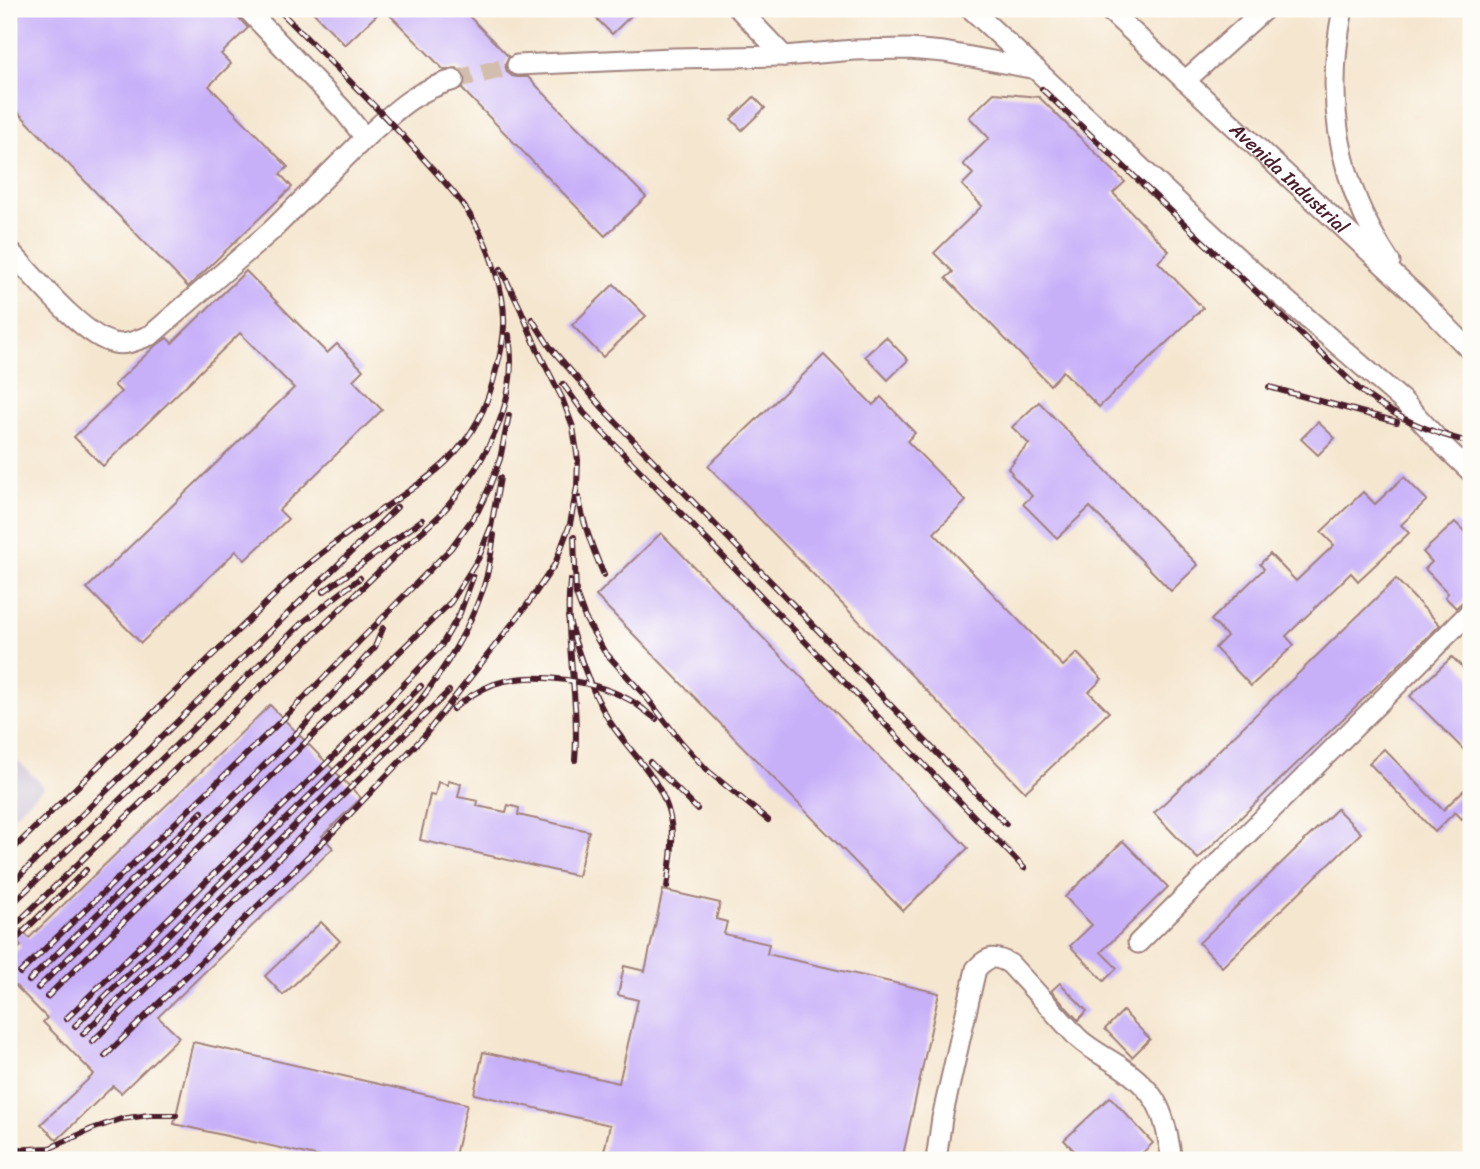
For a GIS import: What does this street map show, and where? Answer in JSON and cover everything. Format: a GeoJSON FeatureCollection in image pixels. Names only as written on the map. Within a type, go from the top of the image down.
{"type":"FeatureCollection","features":[{"type":"Feature","properties":{"kind":"street"},"geometry":{"type":"LineString","coordinates":[[247,9],[365,138]]}},
{"type":"Feature","properties":{"kind":"street"},"geometry":{"type":"LineString","coordinates":[[738,9],[784,56]]}},
{"type":"Feature","properties":{"kind":"street"},"geometry":{"type":"LineString","coordinates":[[971,9],[1242,262],[1404,402],[1471,472]]}},
{"type":"Feature","properties":{"kind":"street","name":"Avenida Industrial"},"geometry":{"type":"LineString","coordinates":[[1108,9],[1417,296],[1471,351]]}},
{"type":"Feature","properties":{"kind":"street"},"geometry":{"type":"LineString","coordinates":[[1185,81],[1265,9]]}},
{"type":"Feature","properties":{"kind":"street"},"geometry":{"type":"LineString","coordinates":[[1343,9],[1334,71],[1341,152],[1366,222],[1389,261],[1417,296]]}},
{"type":"Feature","properties":{"kind":"street"},"geometry":{"type":"LineString","coordinates":[[517,65],[909,49],[944,52],[1036,69]]}},
{"type":"Feature","properties":{"kind":"street"},"geometry":{"type":"LineString","coordinates":[[9,250],[79,323],[101,338],[115,344],[130,343],[151,335],[261,240],[365,138],[415,95],[435,85],[454,80]]}},
{"type":"Feature","properties":{"kind":"street"},"geometry":{"type":"LineString","coordinates":[[1138,943],[1471,611]]}},
{"type":"Feature","properties":{"kind":"street"},"geometry":{"type":"LineString","coordinates":[[936,1160],[942,1118],[976,969],[984,961],[994,957],[1010,964],[1077,1038],[1129,1073],[1152,1094],[1160,1108],[1172,1160]]}},
{"type":"Feature","properties":{"kind":"shaded area"},"geometry":{"type":"Polygon","coordinates":[[[9,752],[44,787],[9,820],[9,752]]]}},
{"type":"Feature","properties":{"kind":"building"},"geometry":{"type":"Polygon","coordinates":[[[9,9],[234,9],[248,28],[221,54],[231,64],[209,86],[288,167],[280,174],[292,187],[188,287],[9,103],[9,9]]]}},
{"type":"Feature","properties":{"kind":"building"},"geometry":{"type":"Polygon","coordinates":[[[310,9],[383,9],[345,45],[310,9]]]}},
{"type":"Feature","properties":{"kind":"building"},"geometry":{"type":"Polygon","coordinates":[[[384,9],[462,9],[509,57],[505,65],[507,72],[512,76],[528,77],[646,197],[605,236],[462,89],[466,82],[463,72],[456,68],[444,70],[384,9]]]}},
{"type":"Feature","properties":{"kind":"building"},"geometry":{"type":"Polygon","coordinates":[[[587,9],[638,9],[612,34],[587,9]]]}},
{"type":"Feature","properties":{"kind":"building"},"geometry":{"type":"Polygon","coordinates":[[[994,93],[1039,97],[1125,182],[1113,193],[1169,251],[1158,262],[1203,308],[1099,407],[1063,371],[1050,385],[946,278],[953,272],[934,253],[982,206],[962,185],[973,174],[963,164],[989,138],[969,117],[994,93]]]}},
{"type":"Feature","properties":{"kind":"building"},"geometry":{"type":"Polygon","coordinates":[[[754,97],[765,108],[742,130],[731,119],[754,97]]]}},
{"type":"Feature","properties":{"kind":"building"},"geometry":{"type":"Polygon","coordinates":[[[246,271],[327,353],[337,344],[363,370],[353,380],[382,410],[279,510],[288,519],[245,560],[236,551],[141,643],[87,588],[294,388],[240,333],[103,466],[74,437],[121,392],[114,385],[154,347],[167,338],[172,343],[246,271]]]}},
{"type":"Feature","properties":{"kind":"building"},"geometry":{"type":"Polygon","coordinates":[[[614,284],[646,316],[603,357],[572,325],[614,284]]]}},
{"type":"Feature","properties":{"kind":"building"},"geometry":{"type":"Polygon","coordinates":[[[886,337],[908,360],[888,380],[865,356],[886,337]]]}},
{"type":"Feature","properties":{"kind":"building"},"geometry":{"type":"Polygon","coordinates":[[[824,355],[873,405],[881,397],[915,433],[907,441],[966,501],[934,533],[1063,666],[1077,653],[1102,679],[1089,692],[1109,712],[1025,792],[708,466],[824,355]]]}},
{"type":"Feature","properties":{"kind":"building"},"geometry":{"type":"Polygon","coordinates":[[[1039,402],[1198,565],[1171,591],[1090,507],[1057,538],[1023,504],[1032,496],[1008,468],[1029,444],[1012,427],[1039,402]]]}},
{"type":"Feature","properties":{"kind":"building"},"geometry":{"type":"Polygon","coordinates":[[[1318,422],[1335,438],[1318,455],[1301,439],[1318,422]]]}},
{"type":"Feature","properties":{"kind":"building"},"geometry":{"type":"Polygon","coordinates":[[[1404,477],[1427,500],[1401,525],[1409,533],[1358,581],[1351,573],[1286,636],[1294,645],[1251,686],[1215,648],[1227,636],[1211,620],[1264,569],[1260,564],[1270,554],[1296,581],[1334,545],[1321,532],[1363,492],[1375,504],[1404,477]]]}},
{"type":"Feature","properties":{"kind":"building"},"geometry":{"type":"Polygon","coordinates":[[[1455,522],[1471,538],[1471,594],[1456,608],[1445,597],[1448,593],[1425,569],[1432,562],[1423,552],[1455,522]]]}},
{"type":"Feature","properties":{"kind":"building"},"geometry":{"type":"Polygon","coordinates":[[[661,533],[968,848],[903,911],[596,596],[661,533]]]}},
{"type":"Feature","properties":{"kind":"building"},"geometry":{"type":"Polygon","coordinates":[[[1396,579],[1440,625],[1198,859],[1154,813],[1396,579]]]}},
{"type":"Feature","properties":{"kind":"building"},"geometry":{"type":"Polygon","coordinates":[[[1452,657],[1471,676],[1471,743],[1464,750],[1410,696],[1452,657]]]}},
{"type":"Feature","properties":{"kind":"building"},"geometry":{"type":"Polygon","coordinates":[[[270,705],[361,798],[322,836],[333,848],[158,1017],[179,1037],[121,1093],[113,1086],[57,1140],[41,1124],[94,1074],[43,1022],[47,1018],[9,979],[9,958],[21,946],[12,937],[21,929],[29,938],[270,705]]]}},
{"type":"Feature","properties":{"kind":"building"},"geometry":{"type":"Polygon","coordinates":[[[1384,749],[1443,810],[1464,790],[1471,798],[1471,810],[1462,819],[1455,812],[1435,832],[1369,763],[1384,749]]]}},
{"type":"Feature","properties":{"kind":"building"},"geometry":{"type":"Polygon","coordinates":[[[448,781],[461,784],[458,797],[478,801],[477,806],[506,812],[508,805],[519,808],[518,815],[589,831],[578,876],[420,840],[430,795],[435,796],[438,782],[448,785],[448,781]]]}},
{"type":"Feature","properties":{"kind":"building"},"geometry":{"type":"Polygon","coordinates":[[[1337,809],[1361,833],[1222,967],[1199,943],[1337,809]]]}},
{"type":"Feature","properties":{"kind":"building"},"geometry":{"type":"Polygon","coordinates":[[[1123,841],[1168,887],[1101,952],[1117,968],[1104,981],[1070,946],[1092,925],[1065,897],[1123,841]]]}},
{"type":"Feature","properties":{"kind":"building"},"geometry":{"type":"Polygon","coordinates":[[[663,890],[720,903],[716,919],[727,922],[724,934],[769,944],[767,954],[939,993],[902,1160],[677,1160],[662,1157],[661,1160],[602,1160],[610,1125],[474,1094],[483,1052],[619,1083],[638,1000],[618,995],[624,966],[645,971],[663,890]]]}},
{"type":"Feature","properties":{"kind":"building"},"geometry":{"type":"Polygon","coordinates":[[[321,922],[340,941],[283,995],[265,976],[321,922]]]}},
{"type":"Feature","properties":{"kind":"building"},"geometry":{"type":"Polygon","coordinates":[[[1060,983],[1087,1011],[1078,1020],[1051,991],[1060,983]]]}},
{"type":"Feature","properties":{"kind":"building"},"geometry":{"type":"Polygon","coordinates":[[[1123,1011],[1150,1039],[1132,1057],[1105,1029],[1123,1011]]]}},
{"type":"Feature","properties":{"kind":"building"},"geometry":{"type":"Polygon","coordinates":[[[193,1042],[467,1104],[454,1160],[333,1160],[174,1124],[193,1042]]]}},
{"type":"Feature","properties":{"kind":"building"},"geometry":{"type":"Polygon","coordinates":[[[1110,1097],[1153,1143],[1135,1160],[1083,1160],[1064,1140],[1110,1097]]]}},
{"type":"Feature","properties":{"kind":"tunnel"},"geometry":{"type":"LineString","coordinates":[[454,80],[517,65]]}},
{"type":"Feature","properties":{"kind":"railway"},"geometry":{"type":"LineString","coordinates":[[9,853],[294,576],[335,542],[422,482],[446,462],[472,431],[488,397],[502,344],[503,308],[495,271],[477,227],[452,190],[405,138],[278,9]]}},
{"type":"Feature","properties":{"kind":"railway"},"geometry":{"type":"LineString","coordinates":[[1042,89],[1360,390],[1403,418],[1451,437]]}},
{"type":"Feature","properties":{"kind":"railway"},"geometry":{"type":"LineString","coordinates":[[105,1056],[335,830],[425,735],[527,605],[555,564],[570,524],[577,487],[578,460],[573,427],[501,269]]}},
{"type":"Feature","properties":{"kind":"railway"},"geometry":{"type":"LineString","coordinates":[[532,319],[550,347],[608,414],[1006,824]]}},
{"type":"Feature","properties":{"kind":"railway"},"geometry":{"type":"LineString","coordinates":[[9,931],[454,499],[479,464],[498,425],[509,383],[509,335]]}},
{"type":"Feature","properties":{"kind":"railway"},"geometry":{"type":"LineString","coordinates":[[563,384],[584,413],[1024,868]]}},
{"type":"Feature","properties":{"kind":"railway"},"geometry":{"type":"LineString","coordinates":[[1269,387],[1397,422]]}},
{"type":"Feature","properties":{"kind":"railway"},"geometry":{"type":"LineString","coordinates":[[20,973],[287,715],[451,548],[478,511],[489,488],[500,459],[509,415]]}},
{"type":"Feature","properties":{"kind":"railway"},"geometry":{"type":"LineString","coordinates":[[1441,434],[1471,443]]}},
{"type":"Feature","properties":{"kind":"railway"},"geometry":{"type":"LineString","coordinates":[[47,997],[451,602],[478,559],[491,527],[500,478]]}},
{"type":"Feature","properties":{"kind":"railway"},"geometry":{"type":"LineString","coordinates":[[579,498],[589,537],[604,575]]}},
{"type":"Feature","properties":{"kind":"railway"},"geometry":{"type":"LineString","coordinates":[[9,886],[397,507]]}},
{"type":"Feature","properties":{"kind":"railway"},"geometry":{"type":"LineString","coordinates":[[323,592],[422,520]]}},
{"type":"Feature","properties":{"kind":"railway"},"geometry":{"type":"LineString","coordinates":[[83,1034],[415,707],[445,666],[470,621],[485,583],[494,535]]}},
{"type":"Feature","properties":{"kind":"railway"},"geometry":{"type":"LineString","coordinates":[[574,537],[576,594],[585,618],[604,651],[708,771],[768,820]]}},
{"type":"Feature","properties":{"kind":"railway"},"geometry":{"type":"LineString","coordinates":[[66,1019],[334,756],[441,646],[460,613],[473,577]]}},
{"type":"Feature","properties":{"kind":"railway"},"geometry":{"type":"LineString","coordinates":[[9,907],[302,623],[360,578]]}},
{"type":"Feature","properties":{"kind":"railway"},"geometry":{"type":"LineString","coordinates":[[570,581],[569,626],[575,760]]}},
{"type":"Feature","properties":{"kind":"railway"},"geometry":{"type":"LineString","coordinates":[[568,617],[596,697],[618,734],[653,779],[666,803],[672,835],[667,887]]}},
{"type":"Feature","properties":{"kind":"railway"},"geometry":{"type":"LineString","coordinates":[[38,988],[303,727],[375,647],[383,628]]}},
{"type":"Feature","properties":{"kind":"railway"},"geometry":{"type":"LineString","coordinates":[[453,709],[494,684],[510,680],[547,678],[585,684],[620,695],[656,719]]}},
{"type":"Feature","properties":{"kind":"railway"},"geometry":{"type":"LineString","coordinates":[[75,1026],[421,686]]}},
{"type":"Feature","properties":{"kind":"railway"},"geometry":{"type":"LineString","coordinates":[[92,1042],[449,691]]}},
{"type":"Feature","properties":{"kind":"railway"},"geometry":{"type":"LineString","coordinates":[[650,762],[697,809]]}},
{"type":"Feature","properties":{"kind":"railway"},"geometry":{"type":"LineString","coordinates":[[29,981],[202,812]]}},
{"type":"Feature","properties":{"kind":"railway"},"geometry":{"type":"LineString","coordinates":[[9,946],[86,870]]}},
{"type":"Feature","properties":{"kind":"railway"},"geometry":{"type":"LineString","coordinates":[[9,1150],[50,1148],[121,1119],[176,1115]]}},
{"type":"Feature","properties":{"kind":"railway"},"geometry":{"type":"LineString","coordinates":[[115,1160],[146,1160]]}}]}
